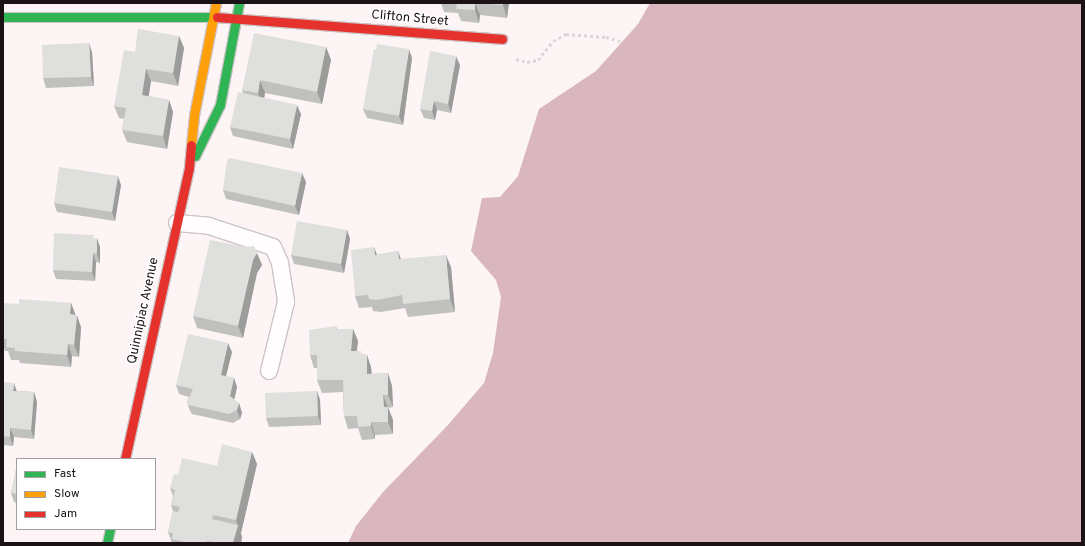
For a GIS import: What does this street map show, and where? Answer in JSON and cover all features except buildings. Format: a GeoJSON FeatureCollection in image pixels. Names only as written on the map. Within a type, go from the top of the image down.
{"type":"FeatureCollection","features":[{"type":"Feature","properties":{"kind":"main road","name":"Quinnipiac Avenue"},"geometry":{"type":"LineString","coordinates":[[125,458],[189,168],[194,115],[216,3]]}},
{"type":"Feature","properties":{"kind":"main road","name":"Quinnipiac Avenue"},"geometry":{"type":"LineString","coordinates":[[189,168],[220,105],[238,19],[239,3]]}},
{"type":"Feature","properties":{"kind":"main road","name":"Clifton Street"},"geometry":{"type":"LineString","coordinates":[[3,17],[214,17],[502,39]]}},
{"type":"Feature","properties":{"kind":"main road"},"geometry":{"type":"LineString","coordinates":[[107,543],[110,530]]}},
{"type":"Feature","properties":{"kind":"lane"},"geometry":{"type":"LineString","coordinates":[[177,223],[209,226],[273,247],[280,264],[286,302],[269,371]]}},
{"type":"Feature","properties":{"kind":"path"},"geometry":{"type":"LineString","coordinates":[[511,57],[527,62],[538,60],[553,41],[566,34],[606,37],[623,42]]}},
{"type":"Feature","properties":{"kind":"shaded area"},"geometry":{"type":"Polygon","coordinates":[[[650,3],[1082,3],[1082,543],[348,543],[356,526],[383,492],[448,425],[484,383],[493,353],[501,297],[496,280],[471,251],[482,198],[500,197],[518,176],[539,109],[596,71],[638,24],[650,3]]]}},
{"type":"Feature","properties":{"kind":"traffic: fast"},"geometry":{"type":"LineString","coordinates":[[195,156],[220,105],[239,3]]}},
{"type":"Feature","properties":{"kind":"traffic: fast"},"geometry":{"type":"LineString","coordinates":[[3,17],[217,17]]}},
{"type":"Feature","properties":{"kind":"traffic: fast"},"geometry":{"type":"LineString","coordinates":[[107,543],[110,530]]}},
{"type":"Feature","properties":{"kind":"traffic: slow"},"geometry":{"type":"LineString","coordinates":[[191,145],[194,115],[216,3]]}},
{"type":"Feature","properties":{"kind":"traffic: jam"},"geometry":{"type":"LineString","coordinates":[[217,17],[502,39]]}},
{"type":"Feature","properties":{"kind":"traffic: jam"},"geometry":{"type":"LineString","coordinates":[[125,458],[189,168],[191,145]]}}]}
